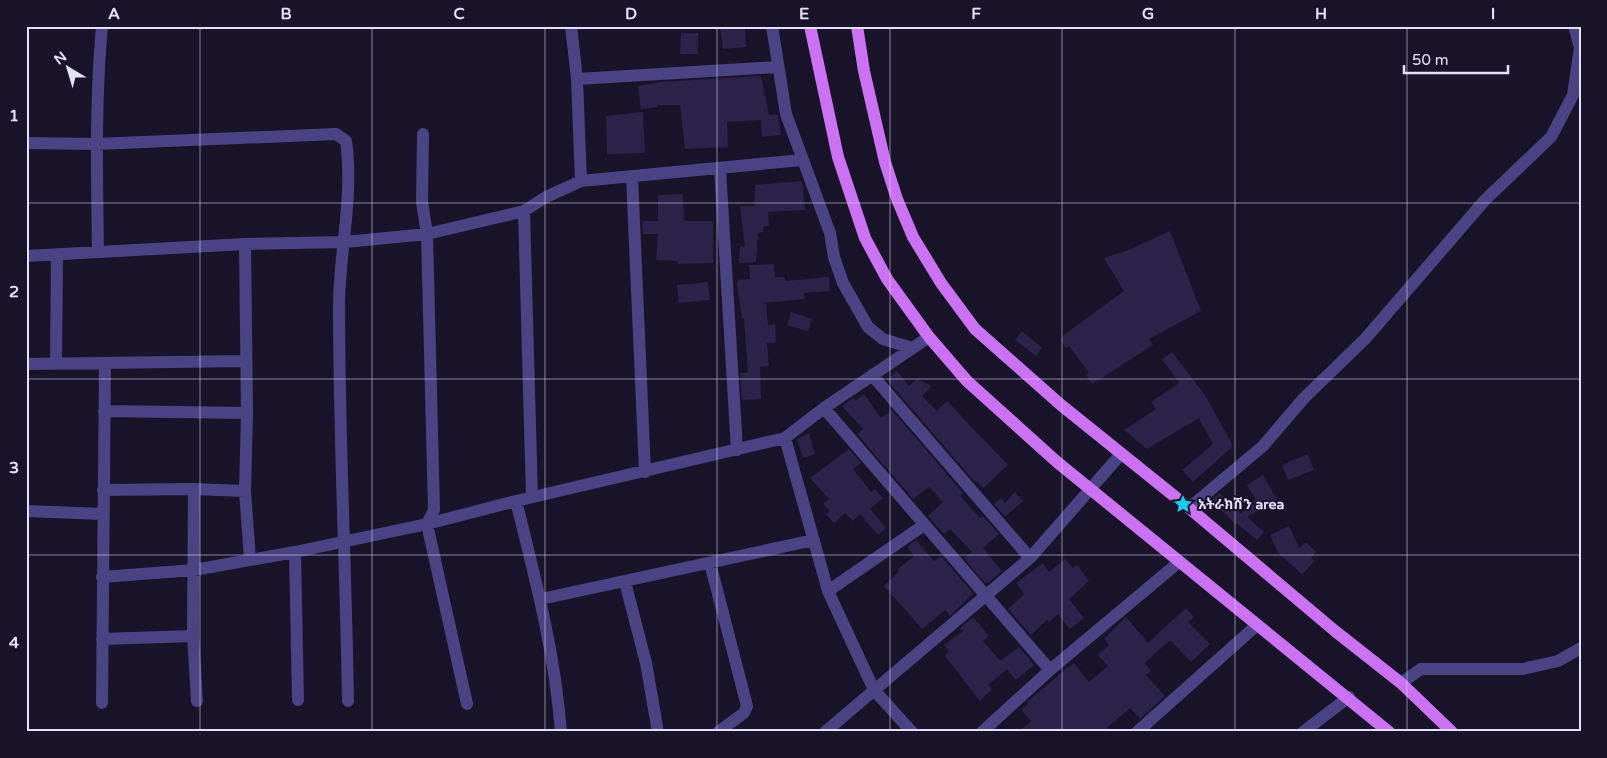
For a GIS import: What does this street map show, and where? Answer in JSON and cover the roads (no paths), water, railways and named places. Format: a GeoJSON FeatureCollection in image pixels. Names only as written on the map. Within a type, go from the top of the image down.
{"type":"FeatureCollection","features":[{"type":"Feature","properties":{"kind":"main road"},"geometry":{"type":"LineString","coordinates":[[810,26],[838,157],[865,238],[887,279],[929,336],[967,381],[1089,489],[1389,732]]}},
{"type":"Feature","properties":{"kind":"main road"},"geometry":{"type":"LineString","coordinates":[[857,26],[864,71],[881,144],[897,199],[914,236],[941,283],[975,329],[1017,367],[1121,454],[1189,508],[1335,631],[1401,683],[1452,732]]}},
{"type":"Feature","properties":{"kind":"street"},"geometry":{"type":"LineString","coordinates":[[98,252],[96,144],[98,75],[102,26]]}},
{"type":"Feature","properties":{"kind":"street"},"geometry":{"type":"LineString","coordinates":[[571,26],[577,79],[581,181]]}},
{"type":"Feature","properties":{"kind":"street"},"geometry":{"type":"LineString","coordinates":[[772,26],[786,114],[830,233],[834,257],[843,283],[868,327],[883,339],[912,348]]}},
{"type":"Feature","properties":{"kind":"street"},"geometry":{"type":"LineString","coordinates":[[1189,508],[1263,446],[1304,398],[1365,339],[1485,200],[1550,137],[1573,95],[1580,48],[1574,26]]}},
{"type":"Feature","properties":{"kind":"street"},"geometry":{"type":"LineString","coordinates":[[577,79],[778,67]]}},
{"type":"Feature","properties":{"kind":"street"},"geometry":{"type":"LineString","coordinates":[[26,143],[96,144],[336,134],[346,142],[346,242],[339,275],[339,424],[346,542],[348,701]]}},
{"type":"Feature","properties":{"kind":"street"},"geometry":{"type":"LineString","coordinates":[[423,134],[422,202],[427,234],[434,510],[427,524],[467,704]]}},
{"type":"Feature","properties":{"kind":"street"},"geometry":{"type":"LineString","coordinates":[[26,256],[246,244],[346,242],[427,234],[524,211],[546,196],[581,181],[802,160]]}},
{"type":"Feature","properties":{"kind":"street"},"geometry":{"type":"LineString","coordinates":[[720,169],[737,450]]}},
{"type":"Feature","properties":{"kind":"street"},"geometry":{"type":"LineString","coordinates":[[632,176],[645,472]]}},
{"type":"Feature","properties":{"kind":"street"},"geometry":{"type":"LineString","coordinates":[[524,211],[532,497]]}},
{"type":"Feature","properties":{"kind":"street"},"geometry":{"type":"LineString","coordinates":[[246,244],[247,413],[245,491],[250,559]]}},
{"type":"Feature","properties":{"kind":"street"},"geometry":{"type":"LineString","coordinates":[[56,364],[57,254]]}},
{"type":"Feature","properties":{"kind":"street"},"geometry":{"type":"LineString","coordinates":[[102,577],[194,570],[346,542],[785,438],[824,408],[929,336]]}},
{"type":"Feature","properties":{"kind":"street"},"geometry":{"type":"LineString","coordinates":[[26,364],[246,361]]}},
{"type":"Feature","properties":{"kind":"street"},"geometry":{"type":"LineString","coordinates":[[102,703],[105,364]]}},
{"type":"Feature","properties":{"kind":"street"},"geometry":{"type":"LineString","coordinates":[[872,375],[1030,558]]}},
{"type":"Feature","properties":{"kind":"street"},"geometry":{"type":"LineString","coordinates":[[824,408],[985,597],[1050,670]]}},
{"type":"Feature","properties":{"kind":"street"},"geometry":{"type":"LineString","coordinates":[[104,411],[247,413]]}},
{"type":"Feature","properties":{"kind":"street"},"geometry":{"type":"LineString","coordinates":[[785,438],[828,591],[874,690],[912,732]]}},
{"type":"Feature","properties":{"kind":"street"},"geometry":{"type":"LineString","coordinates":[[825,732],[1030,558],[1121,454]]}},
{"type":"Feature","properties":{"kind":"street"},"geometry":{"type":"LineString","coordinates":[[103,490],[194,489],[245,491]]}},
{"type":"Feature","properties":{"kind":"street"},"geometry":{"type":"LineString","coordinates":[[194,489],[193,636],[197,701]]}},
{"type":"Feature","properties":{"kind":"street"},"geometry":{"type":"LineString","coordinates":[[516,501],[540,599],[558,700],[561,732]]}},
{"type":"Feature","properties":{"kind":"street"},"geometry":{"type":"LineString","coordinates":[[26,511],[103,514]]}},
{"type":"Feature","properties":{"kind":"street"},"geometry":{"type":"LineString","coordinates":[[828,591],[924,525]]}},
{"type":"Feature","properties":{"kind":"street"},"geometry":{"type":"LineString","coordinates":[[540,599],[814,540]]}},
{"type":"Feature","properties":{"kind":"street"},"geometry":{"type":"LineString","coordinates":[[295,552],[298,700]]}},
{"type":"Feature","properties":{"kind":"street"},"geometry":{"type":"LineString","coordinates":[[982,732],[1050,670],[1179,562]]}},
{"type":"Feature","properties":{"kind":"street"},"geometry":{"type":"LineString","coordinates":[[710,563],[747,706],[744,713],[718,732]]}},
{"type":"Feature","properties":{"kind":"street"},"geometry":{"type":"LineString","coordinates":[[624,582],[646,663],[658,732]]}},
{"type":"Feature","properties":{"kind":"street"},"geometry":{"type":"LineString","coordinates":[[1137,732],[1257,625]]}},
{"type":"Feature","properties":{"kind":"street"},"geometry":{"type":"LineString","coordinates":[[102,639],[193,636]]}},
{"type":"Feature","properties":{"kind":"street"},"geometry":{"type":"LineString","coordinates":[[1401,683],[1420,669],[1523,669],[1558,661],[1581,648]]}},
{"type":"Feature","properties":{"kind":"street"},"geometry":{"type":"LineString","coordinates":[[1303,732],[1348,697]]}},
{"type":"Feature","properties":{"kind":"place","name":"አትራክሽን area"},"geometry":{"type":"Point","coordinates":[1183,504]}}]}
